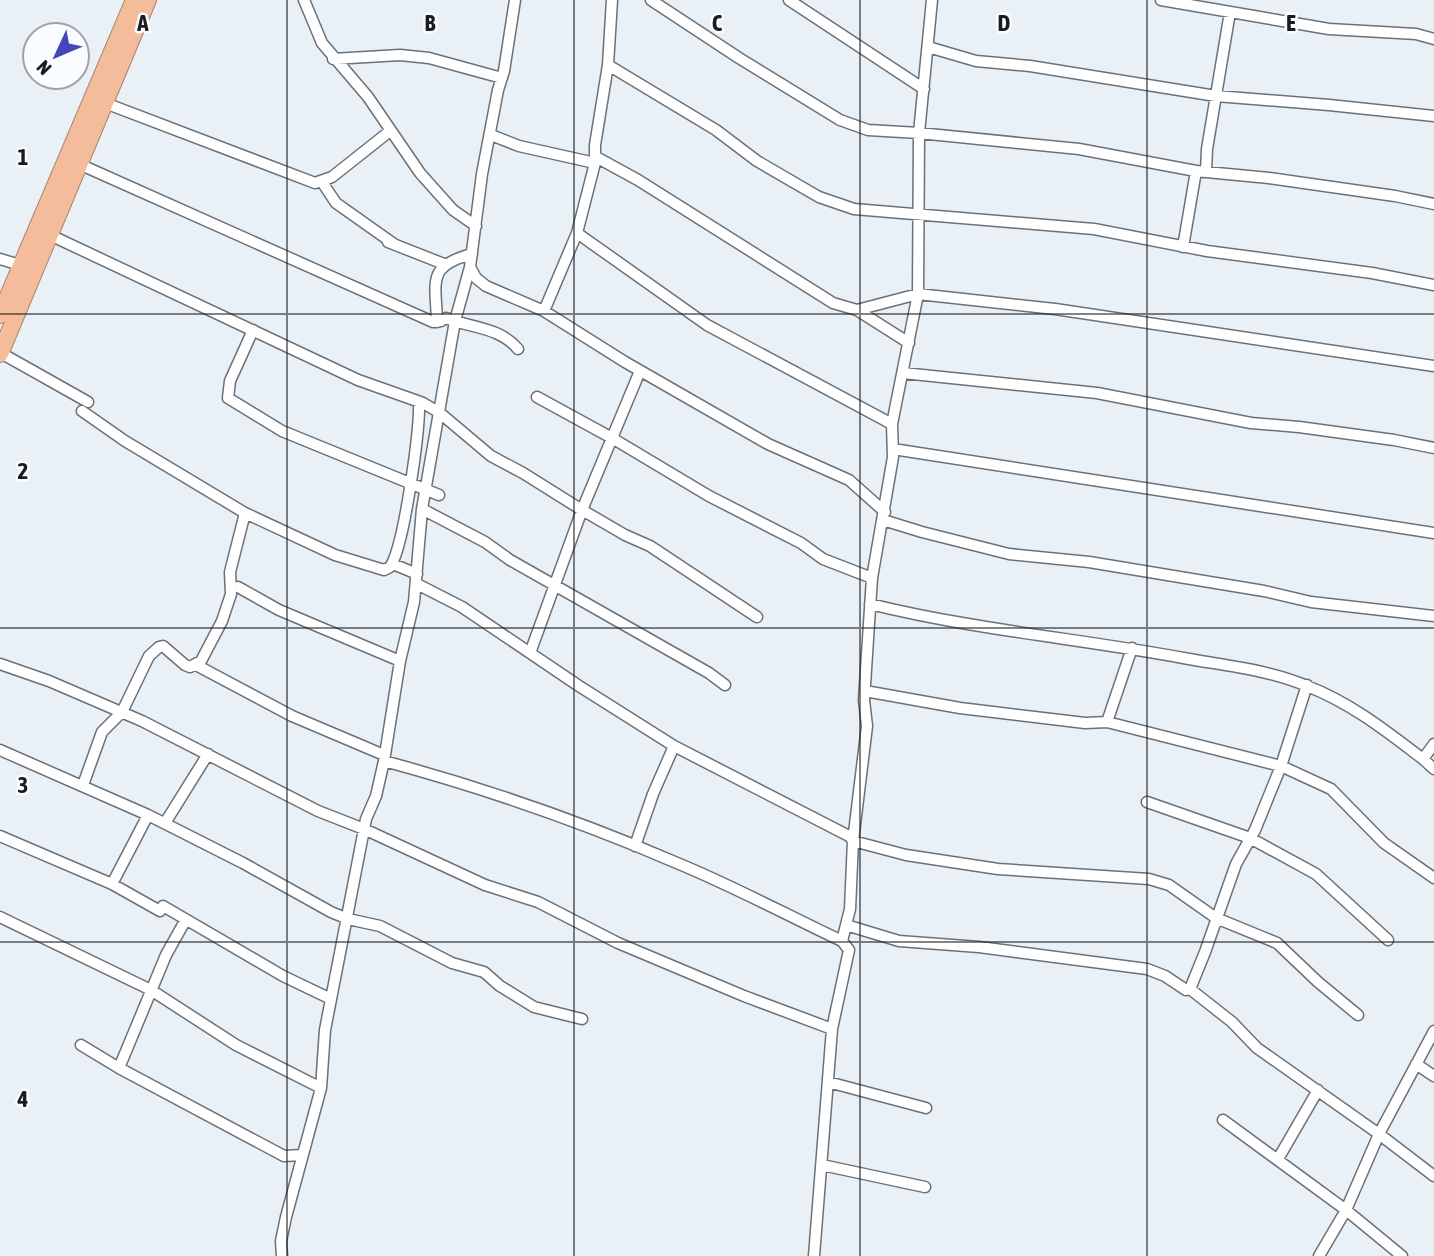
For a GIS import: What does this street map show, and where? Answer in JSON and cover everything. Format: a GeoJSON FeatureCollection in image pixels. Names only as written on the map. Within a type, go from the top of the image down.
{"type":"FeatureCollection","features":[{"type":"Feature","properties":{"kind":"highway"},"geometry":{"type":"LineString","coordinates":[[0,315],[135,0]]}},
{"type":"Feature","properties":{"kind":"highway"},"geometry":{"type":"LineString","coordinates":[[0,354],[148,0]]}},
{"type":"Feature","properties":{"kind":"street"},"geometry":{"type":"LineString","coordinates":[[444,318],[470,267],[482,174],[515,0]]}},
{"type":"Feature","properties":{"kind":"street"},"geometry":{"type":"LineString","coordinates":[[544,311],[577,233],[596,160],[595,145],[608,65],[612,0]]}},
{"type":"Feature","properties":{"kind":"street"},"geometry":{"type":"LineString","coordinates":[[652,0],[840,120],[868,130],[919,132],[1079,149],[1201,171],[1269,178],[1434,204]]}},
{"type":"Feature","properties":{"kind":"street"},"geometry":{"type":"LineString","coordinates":[[789,0],[924,89]]}},
{"type":"Feature","properties":{"kind":"street"},"geometry":{"type":"LineString","coordinates":[[842,941],[850,909],[853,841],[867,726],[865,691],[872,579],[884,516],[892,449],[892,424],[918,294],[919,132],[932,0]]}},
{"type":"Feature","properties":{"kind":"street"},"geometry":{"type":"LineString","coordinates":[[1161,0],[1329,29],[1416,34],[1434,39]]}},
{"type":"Feature","properties":{"kind":"street"},"geometry":{"type":"LineString","coordinates":[[305,1],[322,43],[333,59],[368,97],[390,131],[439,195],[453,210],[476,226]]}},
{"type":"Feature","properties":{"kind":"street"},"geometry":{"type":"LineString","coordinates":[[1183,247],[1216,96],[1230,12]]}},
{"type":"Feature","properties":{"kind":"street"},"geometry":{"type":"LineString","coordinates":[[928,47],[976,61],[1030,66],[1216,96],[1329,104],[1434,116]]}},
{"type":"Feature","properties":{"kind":"street"},"geometry":{"type":"LineString","coordinates":[[333,59],[410,56],[429,58],[502,78]]}},
{"type":"Feature","properties":{"kind":"street"},"geometry":{"type":"LineString","coordinates":[[608,65],[716,130],[757,161],[819,197],[854,209],[1094,229],[1183,247],[1372,273],[1434,285]]}},
{"type":"Feature","properties":{"kind":"street"},"geometry":{"type":"LineString","coordinates":[[105,103],[232,150],[307,182],[322,182],[332,177],[390,131]]}},
{"type":"Feature","properties":{"kind":"street"},"geometry":{"type":"LineString","coordinates":[[491,135],[519,146],[596,160],[638,180],[833,303],[857,310],[909,343]]}},
{"type":"Feature","properties":{"kind":"street"},"geometry":{"type":"LineString","coordinates":[[79,164],[323,274],[444,318],[507,337],[517,349]]}},
{"type":"Feature","properties":{"kind":"street"},"geometry":{"type":"LineString","coordinates":[[322,182],[336,203],[394,244]]}},
{"type":"Feature","properties":{"kind":"street"},"geometry":{"type":"LineString","coordinates":[[577,233],[707,325],[892,424]]}},
{"type":"Feature","properties":{"kind":"street"},"geometry":{"type":"LineString","coordinates":[[50,235],[358,380],[419,402],[440,413],[491,456],[523,472],[582,510],[650,546],[757,617]]}},
{"type":"Feature","properties":{"kind":"street"},"geometry":{"type":"LineString","coordinates":[[377,237],[444,264]]}},
{"type":"Feature","properties":{"kind":"street"},"geometry":{"type":"LineString","coordinates":[[282,1256],[281,1241],[321,1088],[325,1030],[364,829],[378,789],[384,761],[417,579],[422,509],[440,413],[444,318],[436,278],[444,264],[451,259],[472,254]]}},
{"type":"Feature","properties":{"kind":"street"},"geometry":{"type":"LineString","coordinates":[[0,259],[20,265]]}},
{"type":"Feature","properties":{"kind":"street"},"geometry":{"type":"LineString","coordinates":[[470,267],[476,278],[486,286],[544,311],[640,371],[768,444],[849,480],[884,516],[922,533],[1009,554],[1088,562],[1264,591],[1311,602],[1434,616]]}},
{"type":"Feature","properties":{"kind":"street"},"geometry":{"type":"LineString","coordinates":[[857,310],[918,294],[1055,309],[1434,366]]}},
{"type":"Feature","properties":{"kind":"street"},"geometry":{"type":"LineString","coordinates":[[253,330],[230,381],[228,398],[282,431],[439,495]]}},
{"type":"Feature","properties":{"kind":"street"},"geometry":{"type":"LineString","coordinates":[[0,354],[85,407],[125,441],[245,513],[335,555],[384,570],[393,564],[400,541],[419,423],[419,402]]}},
{"type":"Feature","properties":{"kind":"street"},"geometry":{"type":"LineString","coordinates":[[530,653],[582,510],[640,371]]}},
{"type":"Feature","properties":{"kind":"street"},"geometry":{"type":"LineString","coordinates":[[904,373],[1097,393],[1251,424],[1299,427],[1434,448]]}},
{"type":"Feature","properties":{"kind":"street"},"geometry":{"type":"LineString","coordinates":[[537,397],[709,495],[801,543],[823,559],[872,579]]}},
{"type":"Feature","properties":{"kind":"street"},"geometry":{"type":"LineString","coordinates":[[416,438],[433,447]]}},
{"type":"Feature","properties":{"kind":"street"},"geometry":{"type":"LineString","coordinates":[[310,446],[439,495]]}},
{"type":"Feature","properties":{"kind":"street"},"geometry":{"type":"LineString","coordinates":[[892,449],[1434,533]]}},
{"type":"Feature","properties":{"kind":"street"},"geometry":{"type":"LineString","coordinates":[[409,484],[439,495]]}},
{"type":"Feature","properties":{"kind":"street"},"geometry":{"type":"LineString","coordinates":[[409,484],[426,489]]}},
{"type":"Feature","properties":{"kind":"street"},"geometry":{"type":"LineString","coordinates":[[422,509],[485,542],[555,587],[709,673],[725,685]]}},
{"type":"Feature","properties":{"kind":"street"},"geometry":{"type":"LineString","coordinates":[[83,785],[102,732],[122,712],[149,656],[159,647],[167,649],[190,667],[201,661],[222,621],[231,594],[230,572],[245,513]]}},
{"type":"Feature","properties":{"kind":"street"},"geometry":{"type":"LineString","coordinates":[[393,564],[674,746],[849,835],[853,841],[906,855],[998,870],[1149,879],[1169,885],[1216,918],[1277,943],[1358,1015]]}},
{"type":"Feature","properties":{"kind":"street"},"geometry":{"type":"LineString","coordinates":[[238,587],[279,610],[400,661]]}},
{"type":"Feature","properties":{"kind":"street"},"geometry":{"type":"LineString","coordinates":[[870,604],[979,628],[1132,648],[1255,668],[1307,685],[1357,709],[1434,769]]}},
{"type":"Feature","properties":{"kind":"street"},"geometry":{"type":"LineString","coordinates":[[1107,722],[1132,648]]}},
{"type":"Feature","properties":{"kind":"street"},"geometry":{"type":"LineString","coordinates":[[0,664],[49,681],[122,712],[318,811],[364,829],[485,885],[538,902],[618,943],[744,996],[832,1029]]}},
{"type":"Feature","properties":{"kind":"street"},"geometry":{"type":"LineString","coordinates":[[197,665],[292,716],[384,755],[384,761]]}},
{"type":"Feature","properties":{"kind":"street"},"geometry":{"type":"LineString","coordinates":[[1190,989],[1236,864],[1251,838],[1281,766],[1307,685]]}},
{"type":"Feature","properties":{"kind":"street"},"geometry":{"type":"LineString","coordinates":[[865,691],[960,708],[1085,723],[1107,722],[1281,766],[1331,789],[1384,843],[1434,878]]}},
{"type":"Feature","properties":{"kind":"street"},"geometry":{"type":"LineString","coordinates":[[1423,759],[1434,744]]}},
{"type":"Feature","properties":{"kind":"street"},"geometry":{"type":"LineString","coordinates":[[635,846],[653,794],[674,746]]}},
{"type":"Feature","properties":{"kind":"street"},"geometry":{"type":"LineString","coordinates":[[0,750],[148,815],[243,863],[308,901],[348,919],[380,926],[452,963],[484,972],[500,986],[534,1007],[582,1019]]}},
{"type":"Feature","properties":{"kind":"street"},"geometry":{"type":"LineString","coordinates":[[164,823],[208,754]]}},
{"type":"Feature","properties":{"kind":"street"},"geometry":{"type":"LineString","coordinates":[[384,761],[503,796],[635,846],[738,890],[842,941],[849,950],[832,1029],[814,1256]]}},
{"type":"Feature","properties":{"kind":"street"},"geometry":{"type":"LineString","coordinates":[[1147,802],[1251,838],[1316,874],[1388,940]]}},
{"type":"Feature","properties":{"kind":"street"},"geometry":{"type":"LineString","coordinates":[[112,884],[148,815]]}},
{"type":"Feature","properties":{"kind":"street"},"geometry":{"type":"LineString","coordinates":[[0,835],[112,884],[331,999]]}},
{"type":"Feature","properties":{"kind":"street"},"geometry":{"type":"LineString","coordinates":[[0,917],[151,990],[236,1045],[321,1088]]}},
{"type":"Feature","properties":{"kind":"street"},"geometry":{"type":"LineString","coordinates":[[119,1068],[166,955],[185,921]]}},
{"type":"Feature","properties":{"kind":"street"},"geometry":{"type":"LineString","coordinates":[[846,925],[898,941],[979,947],[1147,969],[1165,976],[1186,990],[1190,989],[1232,1022],[1257,1048],[1434,1176]]}},
{"type":"Feature","properties":{"kind":"street"},"geometry":{"type":"LineString","coordinates":[[1318,1256],[1346,1210],[1379,1134],[1434,1031]]}},
{"type":"Feature","properties":{"kind":"street"},"geometry":{"type":"LineString","coordinates":[[81,1045],[285,1156],[302,1156]]}},
{"type":"Feature","properties":{"kind":"street"},"geometry":{"type":"LineString","coordinates":[[1416,1064],[1434,1076]]}},
{"type":"Feature","properties":{"kind":"street"},"geometry":{"type":"LineString","coordinates":[[828,1082],[926,1108]]}},
{"type":"Feature","properties":{"kind":"street"},"geometry":{"type":"LineString","coordinates":[[1278,1159],[1318,1090]]}},
{"type":"Feature","properties":{"kind":"street"},"geometry":{"type":"LineString","coordinates":[[1223,1120],[1346,1210],[1402,1256]]}},
{"type":"Feature","properties":{"kind":"street"},"geometry":{"type":"LineString","coordinates":[[822,1165],[925,1186]]}}]}
